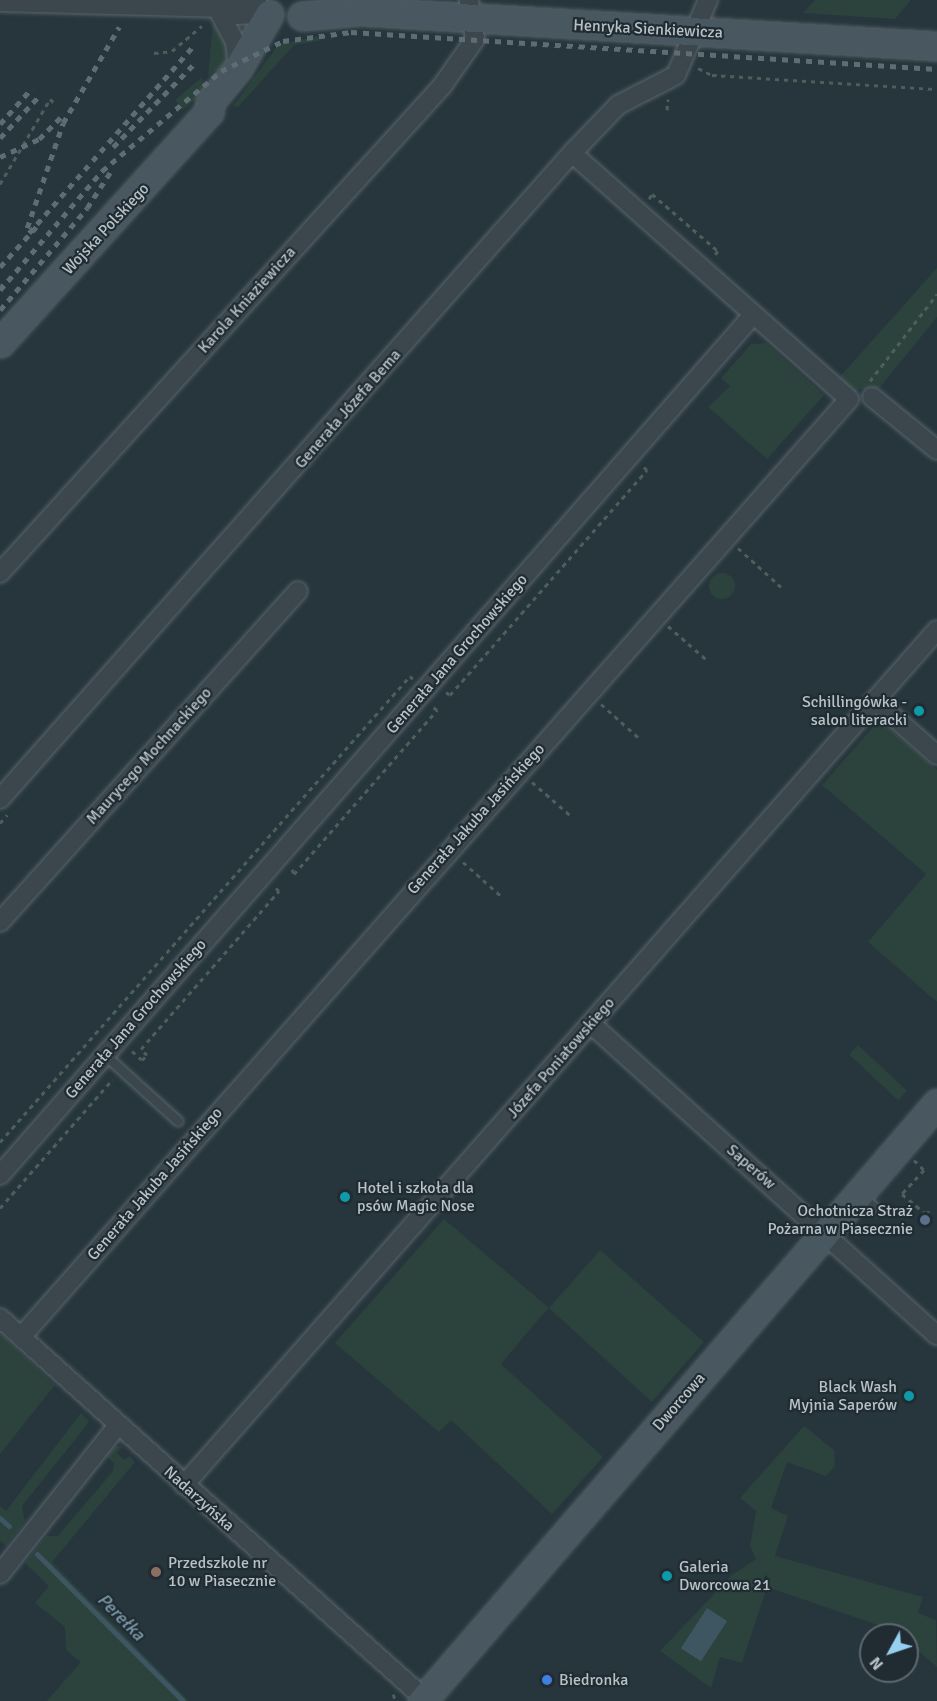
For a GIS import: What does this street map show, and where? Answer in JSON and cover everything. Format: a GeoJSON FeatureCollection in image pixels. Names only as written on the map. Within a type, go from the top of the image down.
{"type":"FeatureCollection","features":[{"type":"Feature","properties":{"kind":"street","name":"Generała Józefa Bema"},"geometry":{"type":"LineString","coordinates":[[0,799],[572,153],[618,105],[676,75],[698,32],[708,0]]}},
{"type":"Feature","properties":{"kind":"street","name":"Henryka Sienkiewicza"},"geometry":{"type":"LineString","coordinates":[[0,2],[221,8],[234,15],[347,3],[360,11],[470,9],[698,32],[937,46]]}},
{"type":"Feature","properties":{"kind":"street"},"geometry":{"type":"LineString","coordinates":[[221,8],[235,42],[238,68]]}},
{"type":"Feature","properties":{"kind":"street","name":"Wojska Polskiego"},"geometry":{"type":"LineString","coordinates":[[0,343],[209,112],[210,102],[287,8]]}},
{"type":"Feature","properties":{"kind":"street","name":"Wojska Polskiego"},"geometry":{"type":"LineString","coordinates":[[209,112],[220,111],[237,94],[287,8]]}},
{"type":"Feature","properties":{"kind":"street","name":"Karola Kniaziewicza"},"geometry":{"type":"LineString","coordinates":[[0,573],[442,86],[472,45],[470,9]]}},
{"type":"Feature","properties":{"kind":"street"},"geometry":{"type":"LineString","coordinates":[[572,153],[753,315]]}},
{"type":"Feature","properties":{"kind":"street","name":"Generała Jana Grochowskiego"},"geometry":{"type":"LineString","coordinates":[[0,1175],[753,315]]}},
{"type":"Feature","properties":{"kind":"street","name":"Generała Jakuba Jasińskiego"},"geometry":{"type":"LineString","coordinates":[[21,1337],[849,399],[753,315]]}},
{"type":"Feature","properties":{"kind":"street"},"geometry":{"type":"LineString","coordinates":[[869,392],[937,450]]}},
{"type":"Feature","properties":{"kind":"street","name":"Maurycego Mochnackiego"},"geometry":{"type":"LineString","coordinates":[[0,922],[298,591]]}},
{"type":"Feature","properties":{"kind":"street","name":"Józefa Poniatowskiego"},"geometry":{"type":"LineString","coordinates":[[184,1485],[937,630]]}},
{"type":"Feature","properties":{"kind":"street"},"geometry":{"type":"LineString","coordinates":[[875,701],[937,755]]}},
{"type":"Feature","properties":{"kind":"street","name":"Saperów"},"geometry":{"type":"LineString","coordinates":[[591,1024],[826,1232],[896,1290],[937,1335]]}},
{"type":"Feature","properties":{"kind":"street","name":"Dworcowa"},"geometry":{"type":"LineString","coordinates":[[425,1700],[826,1232],[867,1201],[937,1103]]}},
{"type":"Feature","properties":{"kind":"street","name":"Nadarzyńska"},"geometry":{"type":"LineString","coordinates":[[0,1318],[425,1700]]}},
{"type":"Feature","properties":{"kind":"street"},"geometry":{"type":"LineString","coordinates":[[0,1574],[118,1425]]}},
{"type":"Feature","properties":{"kind":"lane"},"geometry":{"type":"LineString","coordinates":[[105,1056],[178,1121]]}},
{"type":"Feature","properties":{"kind":"path"},"geometry":{"type":"LineString","coordinates":[[154,53],[172,51],[202,26]]}},
{"type":"Feature","properties":{"kind":"path"},"geometry":{"type":"LineString","coordinates":[[697,67],[712,75],[937,89]]}},
{"type":"Feature","properties":{"kind":"path"},"geometry":{"type":"LineString","coordinates":[[0,184],[50,99],[56,104]]}},
{"type":"Feature","properties":{"kind":"path"},"geometry":{"type":"LineString","coordinates":[[0,284],[6,289]]}},
{"type":"Feature","properties":{"kind":"path"},"geometry":{"type":"LineString","coordinates":[[869,392],[937,294]]}},
{"type":"Feature","properties":{"kind":"path"},"geometry":{"type":"LineString","coordinates":[[284,870],[294,858],[299,862],[291,870],[294,874],[437,710],[429,703],[442,689],[450,695],[647,470],[642,465]]}},
{"type":"Feature","properties":{"kind":"path"},"geometry":{"type":"LineString","coordinates":[[731,542],[781,587]]}},
{"type":"Feature","properties":{"kind":"path"},"geometry":{"type":"LineString","coordinates":[[662,620],[708,661]]}},
{"type":"Feature","properties":{"kind":"path"},"geometry":{"type":"LineString","coordinates":[[593,697],[640,739]]}},
{"type":"Feature","properties":{"kind":"path"},"geometry":{"type":"LineString","coordinates":[[525,774],[571,816]]}},
{"type":"Feature","properties":{"kind":"path"},"geometry":{"type":"LineString","coordinates":[[455,854],[502,897]]}},
{"type":"Feature","properties":{"kind":"path"},"geometry":{"type":"LineString","coordinates":[[128,1060],[128,1047],[142,1060],[147,1055],[141,1049],[279,891],[272,884],[279,876]]}},
{"type":"Feature","properties":{"kind":"path"},"geometry":{"type":"LineString","coordinates":[[0,1209],[115,1077]]}},
{"type":"Feature","properties":{"kind":"path"},"geometry":{"type":"LineString","coordinates":[[909,1157],[924,1170],[902,1194],[926,1214],[930,1210]]}},
{"type":"Feature","properties":{"kind":"green space"},"geometry":{"type":"Polygon","coordinates":[[[815,0],[911,0],[895,19],[803,13],[815,0]]]}},
{"type":"Feature","properties":{"kind":"green space"},"geometry":{"type":"Polygon","coordinates":[[[213,23],[227,41],[229,61],[208,76],[213,23]]]}},
{"type":"Feature","properties":{"kind":"green space"},"geometry":{"type":"Polygon","coordinates":[[[319,36],[319,41],[294,45],[238,107],[233,106],[278,45],[319,36]]]}},
{"type":"Feature","properties":{"kind":"green space"},"geometry":{"type":"Polygon","coordinates":[[[202,77],[206,90],[183,110],[175,100],[202,77]]]}},
{"type":"Feature","properties":{"kind":"green space"},"geometry":{"type":"Polygon","coordinates":[[[937,268],[937,317],[877,391],[859,389],[854,395],[837,380],[937,268]]]}},
{"type":"Feature","properties":{"kind":"green space"},"geometry":{"type":"Polygon","coordinates":[[[766,343],[824,395],[767,459],[708,407],[730,386],[721,378],[751,344],[766,343]]]}},
{"type":"Feature","properties":{"kind":"green space"},"geometry":{"type":"Polygon","coordinates":[[[722,573],[731,577],[735,586],[731,595],[722,599],[713,595],[709,586],[713,577],[722,573]]]}},
{"type":"Feature","properties":{"kind":"green space"},"geometry":{"type":"Polygon","coordinates":[[[879,720],[937,770],[937,1002],[868,942],[926,874],[822,785],[879,720]]]}},
{"type":"Feature","properties":{"kind":"green space"},"geometry":{"type":"Polygon","coordinates":[[[858,1045],[907,1091],[898,1100],[849,1055],[858,1045]]]}},
{"type":"Feature","properties":{"kind":"green space"},"geometry":{"type":"Polygon","coordinates":[[[444,1219],[549,1308],[501,1364],[603,1457],[552,1514],[451,1420],[439,1432],[335,1343],[444,1219]]]}},
{"type":"Feature","properties":{"kind":"green space"},"geometry":{"type":"Polygon","coordinates":[[[600,1250],[704,1342],[652,1402],[549,1308],[600,1250]]]}},
{"type":"Feature","properties":{"kind":"green space"},"geometry":{"type":"Polygon","coordinates":[[[0,1333],[55,1385],[0,1454],[0,1333]]]}},
{"type":"Feature","properties":{"kind":"green space"},"geometry":{"type":"Polygon","coordinates":[[[81,1413],[89,1420],[86,1426],[22,1506],[25,1522],[6,1546],[0,1541],[0,1506],[6,1511],[81,1413]]]}},
{"type":"Feature","properties":{"kind":"green space"},"geometry":{"type":"Polygon","coordinates":[[[804,1426],[834,1450],[835,1466],[826,1476],[787,1462],[771,1508],[788,1516],[775,1556],[923,1597],[918,1613],[936,1620],[937,1667],[919,1651],[919,1623],[872,1623],[767,1587],[742,1663],[720,1657],[711,1688],[660,1651],[732,1575],[756,1559],[750,1546],[756,1511],[740,1498],[804,1426]]]}},
{"type":"Feature","properties":{"kind":"green space"},"geometry":{"type":"Polygon","coordinates":[[[116,1446],[123,1446],[117,1453],[124,1460],[129,1456],[135,1462],[52,1562],[189,1701],[47,1701],[81,1662],[66,1650],[65,1627],[35,1603],[49,1586],[25,1563],[46,1536],[58,1536],[113,1471],[114,1463],[106,1456],[116,1446]]]}},
{"type":"Feature","properties":{"kind":"water"},"geometry":{"type":"Polygon","coordinates":[[[707,1608],[727,1621],[701,1661],[681,1648],[707,1608]]]}},
{"type":"Feature","properties":{"kind":"waterway","name":"Perełka"},"geometry":{"type":"LineString","coordinates":[[0,1518],[9,1526]]}},
{"type":"Feature","properties":{"kind":"waterway","name":"Perełka"},"geometry":{"type":"LineString","coordinates":[[37,1554],[183,1701]]}},
{"type":"Feature","properties":{"kind":"railway"},"geometry":{"type":"LineString","coordinates":[[27,228],[63,123],[119,27]]}},
{"type":"Feature","properties":{"kind":"railway"},"geometry":{"type":"LineString","coordinates":[[0,290],[102,171],[221,71],[283,41],[351,32],[937,69]]}},
{"type":"Feature","properties":{"kind":"railway"},"geometry":{"type":"LineString","coordinates":[[29,233],[193,46]]}},
{"type":"Feature","properties":{"kind":"railway"},"geometry":{"type":"LineString","coordinates":[[113,147],[193,65]]}},
{"type":"Feature","properties":{"kind":"railway"},"geometry":{"type":"LineString","coordinates":[[0,124],[32,88]]}},
{"type":"Feature","properties":{"kind":"railway"},"geometry":{"type":"LineString","coordinates":[[0,138],[40,95]]}},
{"type":"Feature","properties":{"kind":"railway"},"geometry":{"type":"LineString","coordinates":[[0,157],[39,139],[62,116]]}},
{"type":"Feature","properties":{"kind":"railway"},"geometry":{"type":"LineString","coordinates":[[0,310],[87,208],[111,171]]}},
{"type":"Feature","properties":{"kind":"railway"},"geometry":{"type":"LineString","coordinates":[[0,267],[36,227]]}},
{"type":"Feature","properties":{"kind":"place","name":"Schillingówka - salon literacki"},"geometry":{"type":"Point","coordinates":[919,711]}},
{"type":"Feature","properties":{"kind":"place","name":"Hotel i szkoła dla psów Magic Nose"},"geometry":{"type":"Point","coordinates":[345,1197]}},
{"type":"Feature","properties":{"kind":"place","name":"Ochotnicza Straż Pożarna w Piasecznie"},"geometry":{"type":"Point","coordinates":[925,1220]}},
{"type":"Feature","properties":{"kind":"place","name":"Black Wash Myjnia Saperów"},"geometry":{"type":"Point","coordinates":[909,1396]}},
{"type":"Feature","properties":{"kind":"place","name":"Przedszkole nr 10 w Piasecznie"},"geometry":{"type":"Point","coordinates":[156,1572]}},
{"type":"Feature","properties":{"kind":"place","name":"Galeria Dworcowa 21"},"geometry":{"type":"Point","coordinates":[667,1576]}},
{"type":"Feature","properties":{"kind":"place","name":"Biedronka"},"geometry":{"type":"Point","coordinates":[547,1680]}}]}
